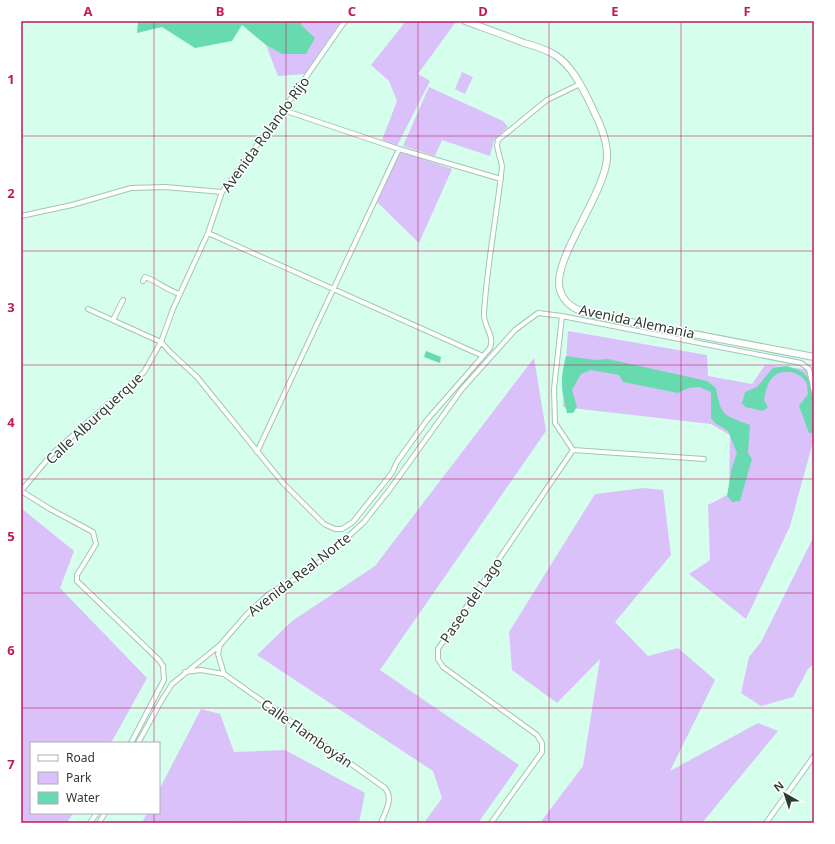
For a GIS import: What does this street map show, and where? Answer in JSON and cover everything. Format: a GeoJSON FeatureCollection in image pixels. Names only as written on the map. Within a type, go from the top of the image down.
{"type":"FeatureCollection","features":[{"type":"Feature","properties":{"kind":"street","name":"Avenida Rolando Rijo"},"geometry":{"type":"LineString","coordinates":[[161,342],[180,294],[208,233],[222,192],[283,110],[345,21]]}},
{"type":"Feature","properties":{"kind":"street","name":"Avenida Alemania"},"geometry":{"type":"LineString","coordinates":[[464,21],[555,55],[562,60],[580,84],[600,126],[607,158],[603,176],[594,199],[560,269],[560,291],[569,305],[589,314],[814,357]]}},
{"type":"Feature","properties":{"kind":"street"},"geometry":{"type":"LineString","coordinates":[[88,309],[161,342],[197,377],[283,483],[324,524],[335,529],[348,526],[392,473],[427,420],[483,356],[492,343],[492,338],[484,314],[501,179],[502,160],[497,146],[499,138],[546,100],[580,84]]}},
{"type":"Feature","properties":{"kind":"street"},"geometry":{"type":"LineString","coordinates":[[283,110],[399,149],[501,179]]}},
{"type":"Feature","properties":{"kind":"street"},"geometry":{"type":"LineString","coordinates":[[257,452],[399,149]]}},
{"type":"Feature","properties":{"kind":"street"},"geometry":{"type":"LineString","coordinates":[[21,216],[72,205],[131,188],[165,187],[222,192]]}},
{"type":"Feature","properties":{"kind":"street"},"geometry":{"type":"LineString","coordinates":[[208,233],[483,356]]}},
{"type":"Feature","properties":{"kind":"street"},"geometry":{"type":"LineString","coordinates":[[143,281],[145,276],[180,294]]}},
{"type":"Feature","properties":{"kind":"street"},"geometry":{"type":"LineString","coordinates":[[113,320],[123,300]]}},
{"type":"Feature","properties":{"kind":"street","name":"Avenida Real Norte"},"geometry":{"type":"LineString","coordinates":[[139,742],[172,684],[220,644],[247,614],[269,594],[303,574],[327,556],[364,522],[390,489],[462,389],[515,330],[538,313],[562,316],[802,363],[809,369],[814,392]]}},
{"type":"Feature","properties":{"kind":"street"},"geometry":{"type":"LineString","coordinates":[[562,316],[554,389],[555,422],[573,450],[704,459]]}},
{"type":"Feature","properties":{"kind":"street","name":"Calle Alburquerque"},"geometry":{"type":"LineString","coordinates":[[21,491],[52,454],[144,372],[161,342]]}},
{"type":"Feature","properties":{"kind":"street","name":"Paseo del Lago"},"geometry":{"type":"LineString","coordinates":[[491,823],[542,752],[542,743],[537,736],[443,667],[438,659],[438,649],[573,450]]}},
{"type":"Feature","properties":{"kind":"street"},"geometry":{"type":"LineString","coordinates":[[21,491],[50,509],[93,532],[96,544],[77,575],[77,581],[159,660],[162,666],[164,680],[133,742]]}},
{"type":"Feature","properties":{"kind":"street"},"geometry":{"type":"LineString","coordinates":[[185,672],[201,670],[224,674],[218,654],[220,644]]}},
{"type":"Feature","properties":{"kind":"street","name":"Calle Flamboyán"},"geometry":{"type":"LineString","coordinates":[[224,674],[385,788],[389,796],[389,802],[381,823]]}},
{"type":"Feature","properties":{"kind":"street"},"geometry":{"type":"LineString","coordinates":[[766,823],[814,756]]}},
{"type":"Feature","properties":{"kind":"street"},"geometry":{"type":"LineString","coordinates":[[90,823],[96,814]]}},
{"type":"Feature","properties":{"kind":"street"},"geometry":{"type":"LineString","coordinates":[[99,823],[104,814]]}},
{"type":"Feature","properties":{"kind":"green space"},"geometry":{"type":"Polygon","coordinates":[[[302,21],[341,21],[305,74],[278,76],[266,45],[282,54],[302,21]]]}},
{"type":"Feature","properties":{"kind":"green space"},"geometry":{"type":"Polygon","coordinates":[[[406,21],[451,21],[455,23],[418,74],[430,81],[397,146],[382,140],[397,101],[389,81],[371,65],[406,21]]]}},
{"type":"Feature","properties":{"kind":"green space"},"geometry":{"type":"Polygon","coordinates":[[[462,72],[473,77],[465,94],[455,89],[462,72]]]}},
{"type":"Feature","properties":{"kind":"green space"},"geometry":{"type":"Polygon","coordinates":[[[429,87],[503,121],[508,127],[494,140],[490,156],[442,140],[435,156],[403,146],[429,87]]]}},
{"type":"Feature","properties":{"kind":"green space"},"geometry":{"type":"Polygon","coordinates":[[[400,151],[452,169],[419,243],[377,202],[400,151]]]}},
{"type":"Feature","properties":{"kind":"green space"},"geometry":{"type":"Polygon","coordinates":[[[568,331],[707,355],[708,376],[752,384],[765,365],[814,370],[814,438],[790,526],[746,619],[689,574],[710,560],[708,505],[729,494],[730,435],[711,424],[563,407],[568,331]]]}},
{"type":"Feature","properties":{"kind":"green space"},"geometry":{"type":"Polygon","coordinates":[[[534,358],[546,431],[380,670],[519,765],[478,823],[424,823],[442,798],[433,771],[257,655],[292,621],[375,566],[534,358]]]}},
{"type":"Feature","properties":{"kind":"green space"},"geometry":{"type":"Polygon","coordinates":[[[644,488],[663,490],[671,555],[615,622],[648,656],[678,648],[715,680],[670,771],[758,723],[778,731],[702,823],[540,823],[583,766],[600,659],[557,703],[512,670],[509,632],[595,494],[644,488]]]}},
{"type":"Feature","properties":{"kind":"green space"},"geometry":{"type":"Polygon","coordinates":[[[21,508],[74,551],[60,588],[147,678],[112,742],[30,742],[30,814],[72,814],[67,823],[21,823],[21,508]]]}},
{"type":"Feature","properties":{"kind":"green space"},"geometry":{"type":"Polygon","coordinates":[[[814,536],[814,664],[808,669],[793,697],[761,706],[741,693],[749,657],[761,642],[814,536]]]}},
{"type":"Feature","properties":{"kind":"green space"},"geometry":{"type":"Polygon","coordinates":[[[201,709],[220,714],[234,752],[285,750],[365,793],[359,823],[244,823],[240,821],[235,823],[142,823],[146,814],[160,814],[160,788],[201,709]]]}},
{"type":"Feature","properties":{"kind":"water"},"geometry":{"type":"Polygon","coordinates":[[[138,21],[302,21],[301,25],[315,38],[306,54],[282,54],[266,45],[242,25],[232,41],[195,48],[162,27],[137,33],[138,21]]]}},
{"type":"Feature","properties":{"kind":"water"},"geometry":{"type":"Polygon","coordinates":[[[426,351],[441,357],[440,363],[424,357],[426,351]]]}},
{"type":"Feature","properties":{"kind":"water"},"geometry":{"type":"Polygon","coordinates":[[[566,356],[595,360],[608,359],[707,381],[716,388],[720,405],[725,414],[750,425],[748,453],[752,459],[740,501],[732,502],[727,496],[732,467],[737,453],[728,431],[715,423],[711,418],[711,392],[699,387],[688,388],[678,393],[623,382],[619,375],[591,370],[581,374],[572,390],[577,407],[573,413],[567,413],[563,397],[562,384],[566,356]]]}},
{"type":"Feature","properties":{"kind":"water"},"geometry":{"type":"Polygon","coordinates":[[[787,366],[802,372],[811,383],[814,400],[814,433],[809,433],[799,406],[808,394],[807,383],[800,375],[791,372],[781,372],[773,377],[767,387],[764,400],[768,407],[763,411],[745,407],[742,403],[745,392],[757,387],[773,368],[787,366]]]}}]}
